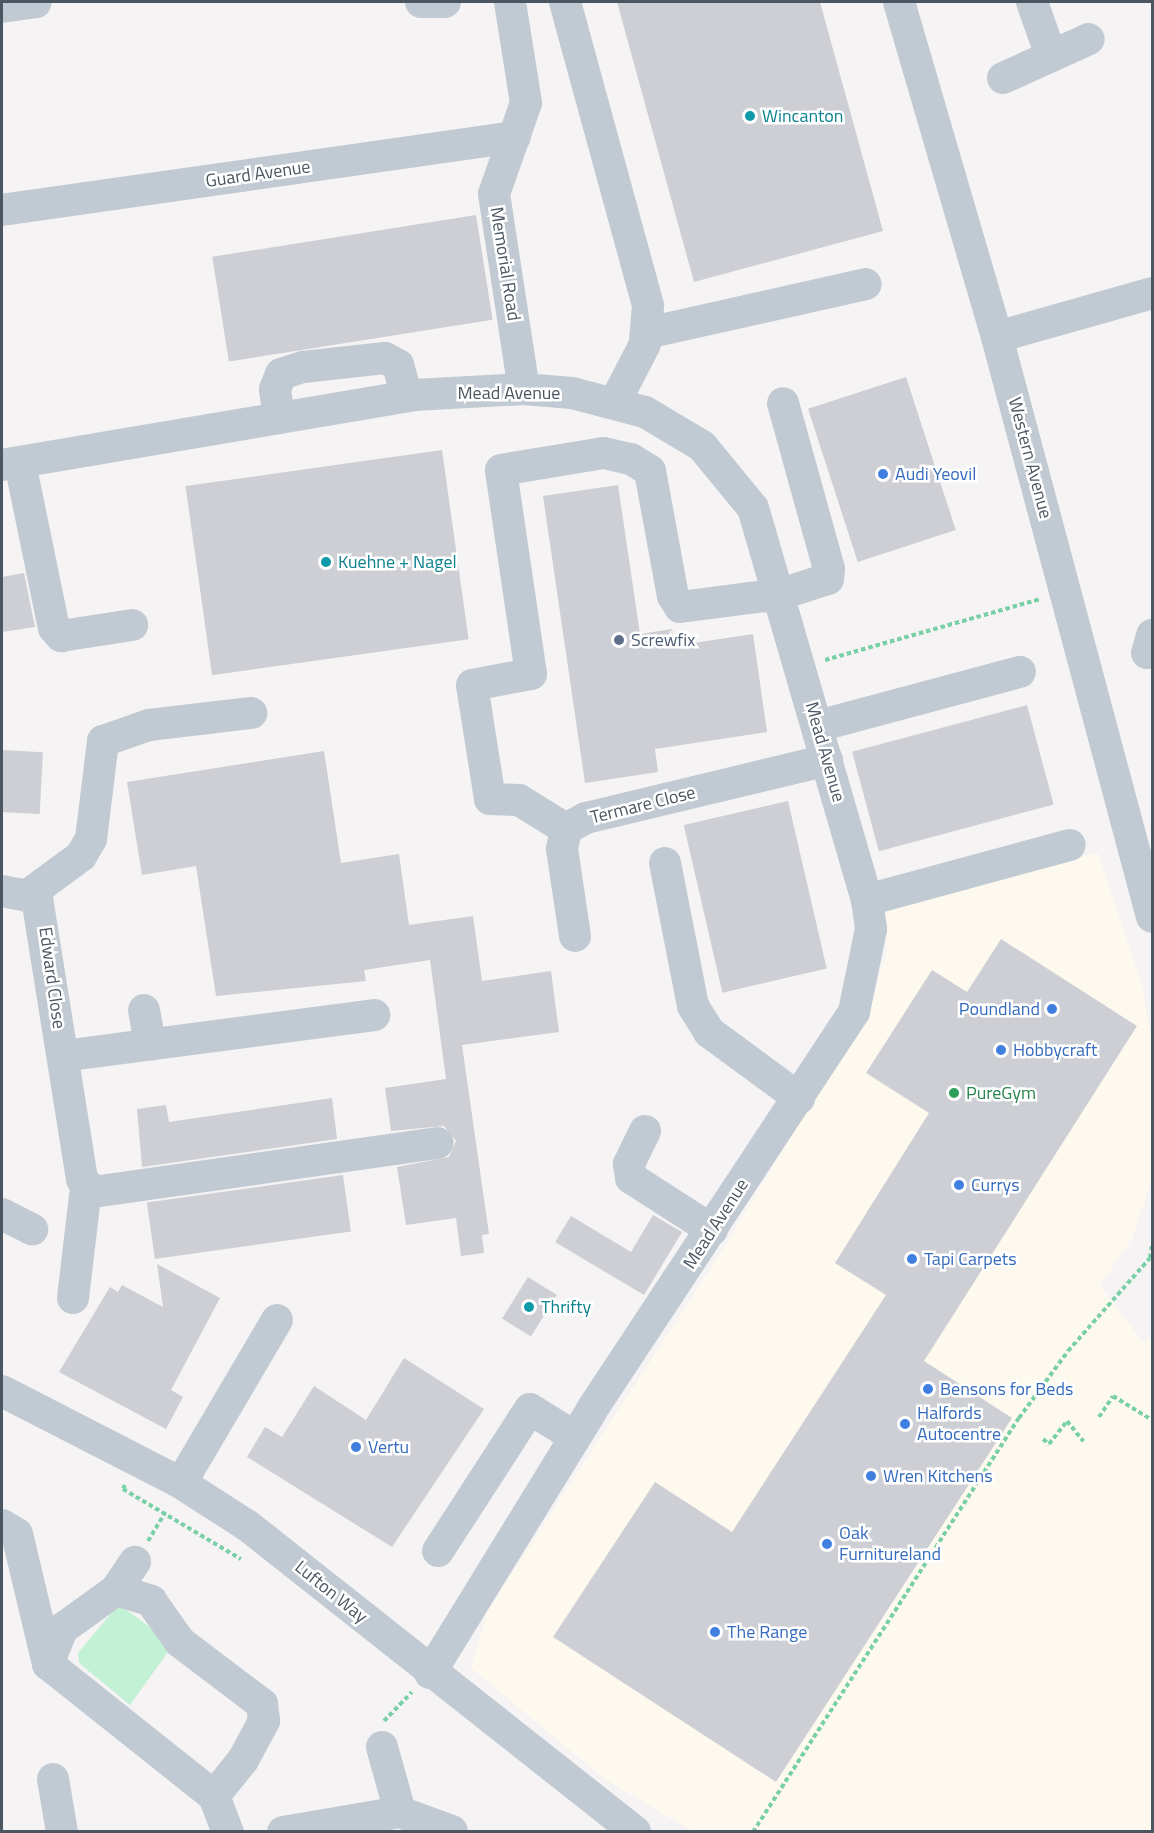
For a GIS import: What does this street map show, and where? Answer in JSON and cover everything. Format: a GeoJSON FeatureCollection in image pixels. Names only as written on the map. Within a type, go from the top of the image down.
{"type":"FeatureCollection","features":[{"type":"Feature","properties":{"kind":"street"},"geometry":{"type":"LineString","coordinates":[[2,7],[36,2]]}},
{"type":"Feature","properties":{"kind":"street"},"geometry":{"type":"LineString","coordinates":[[421,2],[445,2]]}},
{"type":"Feature","properties":{"kind":"street","name":"Memorial Road"},"geometry":{"type":"LineString","coordinates":[[510,2],[526,103],[494,194],[524,389]]}},
{"type":"Feature","properties":{"kind":"street"},"geometry":{"type":"LineString","coordinates":[[565,2],[648,306],[647,333],[615,402]]}},
{"type":"Feature","properties":{"kind":"street","name":"Western Avenue"},"geometry":{"type":"LineString","coordinates":[[899,2],[997,337],[1152,917]]}},
{"type":"Feature","properties":{"kind":"street"},"geometry":{"type":"LineString","coordinates":[[1032,2],[1051,56]]}},
{"type":"Feature","properties":{"kind":"street"},"geometry":{"type":"LineString","coordinates":[[1003,78],[1089,39]]}},
{"type":"Feature","properties":{"kind":"street","name":"Guard Avenue"},"geometry":{"type":"LineString","coordinates":[[2,210],[515,138]]}},
{"type":"Feature","properties":{"kind":"street"},"geometry":{"type":"LineString","coordinates":[[647,333],[866,284]]}},
{"type":"Feature","properties":{"kind":"street"},"geometry":{"type":"LineString","coordinates":[[997,337],[1152,293]]}},
{"type":"Feature","properties":{"kind":"street"},"geometry":{"type":"LineString","coordinates":[[279,418],[275,389],[281,374],[313,365],[385,358],[398,365],[407,396]]}},
{"type":"Feature","properties":{"kind":"street","name":"Mead Avenue"},"geometry":{"type":"LineString","coordinates":[[11,464],[407,396],[524,389],[615,402],[674,428],[702,446],[738,484],[753,507],[781,594],[867,900],[872,929],[854,1012],[414,1684]]}},
{"type":"Feature","properties":{"kind":"street"},"geometry":{"type":"LineString","coordinates":[[566,829],[519,800],[490,799],[472,685],[531,674],[501,470],[604,453],[632,459],[650,471],[673,596],[680,607],[781,594],[828,579],[829,569],[783,403]]}},
{"type":"Feature","properties":{"kind":"street"},"geometry":{"type":"LineString","coordinates":[[11,464],[54,628],[61,636],[132,625]]}},
{"type":"Feature","properties":{"kind":"street"},"geometry":{"type":"LineString","coordinates":[[818,726],[1020,672]]}},
{"type":"Feature","properties":{"kind":"street"},"geometry":{"type":"LineString","coordinates":[[15,893],[68,868],[91,839],[103,741],[149,725],[251,714]]}},
{"type":"Feature","properties":{"kind":"street","name":"Termare Close"},"geometry":{"type":"LineString","coordinates":[[575,936],[562,849],[566,829],[586,818],[827,760]]}},
{"type":"Feature","properties":{"kind":"street"},"geometry":{"type":"LineString","coordinates":[[867,900],[1070,845]]}},
{"type":"Feature","properties":{"kind":"street"},"geometry":{"type":"LineString","coordinates":[[665,863],[693,1006],[709,1032],[799,1098]]}},
{"type":"Feature","properties":{"kind":"street","name":"Edward Close"},"geometry":{"type":"LineString","coordinates":[[15,893],[37,898],[45,925],[63,1056],[86,1187],[73,1298]]}},
{"type":"Feature","properties":{"kind":"street"},"geometry":{"type":"LineString","coordinates":[[144,1010],[150,1044]]}},
{"type":"Feature","properties":{"kind":"street"},"geometry":{"type":"LineString","coordinates":[[63,1056],[374,1015]]}},
{"type":"Feature","properties":{"kind":"street"},"geometry":{"type":"LineString","coordinates":[[645,1131],[629,1164],[632,1178],[712,1230]]}},
{"type":"Feature","properties":{"kind":"street"},"geometry":{"type":"LineString","coordinates":[[86,1187],[103,1193],[438,1143]]}},
{"type":"Feature","properties":{"kind":"street"},"geometry":{"type":"LineString","coordinates":[[2,1214],[32,1229]]}},
{"type":"Feature","properties":{"kind":"street"},"geometry":{"type":"LineString","coordinates":[[181,1483],[277,1320]]}},
{"type":"Feature","properties":{"kind":"street","name":"Lufton Way"},"geometry":{"type":"LineString","coordinates":[[2,1391],[181,1483],[248,1526],[414,1684],[634,1832]]}},
{"type":"Feature","properties":{"kind":"street"},"geometry":{"type":"LineString","coordinates":[[438,1551],[530,1409],[575,1437]]}},
{"type":"Feature","properties":{"kind":"street"},"geometry":{"type":"LineString","coordinates":[[2,1525],[17,1534],[48,1664],[214,1796],[228,1832]]}},
{"type":"Feature","properties":{"kind":"street"},"geometry":{"type":"LineString","coordinates":[[48,1664],[62,1629],[116,1590],[135,1562]]}},
{"type":"Feature","properties":{"kind":"street"},"geometry":{"type":"LineString","coordinates":[[116,1590],[151,1601],[180,1642],[262,1704],[264,1721],[243,1760],[214,1796]]}},
{"type":"Feature","properties":{"kind":"street"},"geometry":{"type":"LineString","coordinates":[[382,1747],[400,1812]]}},
{"type":"Feature","properties":{"kind":"street"},"geometry":{"type":"LineString","coordinates":[[52,1779],[62,1832]]}},
{"type":"Feature","properties":{"kind":"street"},"geometry":{"type":"LineString","coordinates":[[283,1832],[400,1812],[452,1831]]}},
{"type":"Feature","properties":{"kind":"path"},"geometry":{"type":"LineString","coordinates":[[801,667],[1065,592]]}},
{"type":"Feature","properties":{"kind":"path"},"geometry":{"type":"LineString","coordinates":[[753,1832],[1019,1418],[1075,1342],[1150,1258],[1152,1245]]}},
{"type":"Feature","properties":{"kind":"path"},"geometry":{"type":"LineString","coordinates":[[1099,1417],[1113,1396],[1152,1420]]}},
{"type":"Feature","properties":{"kind":"path"},"geometry":{"type":"LineString","coordinates":[[1043,1439],[1049,1444],[1066,1421],[1083,1441]]}},
{"type":"Feature","properties":{"kind":"path"},"geometry":{"type":"LineString","coordinates":[[139,1461],[123,1489],[248,1564]]}},
{"type":"Feature","properties":{"kind":"path"},"geometry":{"type":"LineString","coordinates":[[382,1747],[380,1726],[414,1684]]}},
{"type":"Feature","properties":{"kind":"shaded area"},"geometry":{"type":"Polygon","coordinates":[[[1098,853],[1142,986],[1152,1042],[1152,1177],[1133,1237],[1100,1286],[1143,1342],[1152,1339],[1152,1831],[692,1831],[605,1779],[471,1668],[488,1610],[713,1265],[870,1007],[887,950],[883,910],[1098,853]]]}},
{"type":"Feature","properties":{"kind":"green space"},"geometry":{"type":"Polygon","coordinates":[[[119,1604],[173,1645],[130,1705],[79,1663],[78,1653],[119,1604]]]}},
{"type":"Feature","properties":{"kind":"building","name":"Wincanton"},"geometry":{"type":"Polygon","coordinates":[[[617,2],[820,2],[883,231],[694,282],[617,2]]]}},
{"type":"Feature","properties":{"kind":"building"},"geometry":{"type":"Polygon","coordinates":[[[476,215],[493,320],[229,361],[212,257],[476,215]]]}},
{"type":"Feature","properties":{"kind":"building","name":"Audi Yeovil"},"geometry":{"type":"Polygon","coordinates":[[[906,377],[956,530],[858,562],[808,409],[906,377]]]}},
{"type":"Feature","properties":{"kind":"building","name":"Kuehne + Nagel"},"geometry":{"type":"Polygon","coordinates":[[[442,450],[469,639],[212,675],[186,486],[442,450]]]}},
{"type":"Feature","properties":{"kind":"building","name":"Screwfix"},"geometry":{"type":"Polygon","coordinates":[[[618,485],[640,634],[672,629],[674,646],[753,634],[767,732],[655,749],[658,772],[585,783],[543,496],[618,485]]]}},
{"type":"Feature","properties":{"kind":"building"},"geometry":{"type":"Polygon","coordinates":[[[24,573],[35,627],[2,632],[2,577],[24,573]]]}},
{"type":"Feature","properties":{"kind":"building"},"geometry":{"type":"Polygon","coordinates":[[[1027,705],[1054,804],[879,851],[852,752],[1027,705]]]}},
{"type":"Feature","properties":{"kind":"building"},"geometry":{"type":"Polygon","coordinates":[[[2,750],[43,752],[40,814],[2,812],[2,750]]]}},
{"type":"Feature","properties":{"kind":"building"},"geometry":{"type":"Polygon","coordinates":[[[324,751],[341,863],[399,854],[409,925],[473,916],[482,981],[551,971],[559,1032],[462,1045],[489,1234],[482,1235],[484,1253],[461,1256],[456,1218],[406,1225],[397,1167],[449,1157],[456,1141],[444,1126],[391,1131],[385,1088],[446,1079],[430,960],[364,970],[366,981],[216,996],[196,866],[142,875],[127,782],[324,751]]]}},
{"type":"Feature","properties":{"kind":"building"},"geometry":{"type":"Polygon","coordinates":[[[788,801],[827,969],[722,993],[684,825],[788,801]]]}},
{"type":"Feature","properties":{"kind":"building"},"geometry":{"type":"Polygon","coordinates":[[[1001,939],[1137,1026],[924,1361],[1012,1418],[776,1782],[553,1637],[655,1482],[732,1532],[886,1295],[835,1263],[929,1113],[866,1073],[932,970],[967,992],[1001,939]]]}},
{"type":"Feature","properties":{"kind":"building"},"geometry":{"type":"Polygon","coordinates":[[[332,1098],[337,1139],[142,1167],[137,1109],[166,1105],[169,1122],[332,1098]]]}},
{"type":"Feature","properties":{"kind":"building"},"geometry":{"type":"Polygon","coordinates":[[[343,1175],[351,1231],[155,1259],[147,1203],[343,1175]]]}},
{"type":"Feature","properties":{"kind":"building"},"geometry":{"type":"Polygon","coordinates":[[[653,1215],[682,1232],[644,1295],[555,1242],[571,1216],[631,1252],[653,1215]]]}},
{"type":"Feature","properties":{"kind":"building"},"geometry":{"type":"Polygon","coordinates":[[[157,1264],[220,1298],[171,1390],[183,1397],[166,1429],[59,1372],[110,1287],[118,1292],[122,1285],[163,1307],[157,1264]]]}},
{"type":"Feature","properties":{"kind":"building","name":"Thrifty"},"geometry":{"type":"Polygon","coordinates":[[[528,1277],[557,1295],[531,1337],[502,1319],[528,1277]]]}},
{"type":"Feature","properties":{"kind":"building","name":"Vertu"},"geometry":{"type":"Polygon","coordinates":[[[404,1358],[484,1409],[392,1547],[247,1457],[265,1427],[282,1437],[314,1386],[366,1420],[404,1358]]]}},
{"type":"Feature","properties":{"kind":"place","name":"Wincanton"},"geometry":{"type":"Point","coordinates":[750,116]}},
{"type":"Feature","properties":{"kind":"place","name":"Audi Yeovil"},"geometry":{"type":"Point","coordinates":[883,474]}},
{"type":"Feature","properties":{"kind":"place","name":"Kuehne + Nagel"},"geometry":{"type":"Point","coordinates":[326,562]}},
{"type":"Feature","properties":{"kind":"place","name":"Screwfix"},"geometry":{"type":"Point","coordinates":[619,640]}},
{"type":"Feature","properties":{"kind":"place","name":"Poundland"},"geometry":{"type":"Point","coordinates":[1052,1009]}},
{"type":"Feature","properties":{"kind":"place","name":"Hobbycraft"},"geometry":{"type":"Point","coordinates":[1001,1050]}},
{"type":"Feature","properties":{"kind":"place","name":"PureGym"},"geometry":{"type":"Point","coordinates":[954,1093]}},
{"type":"Feature","properties":{"kind":"place","name":"Currys"},"geometry":{"type":"Point","coordinates":[959,1185]}},
{"type":"Feature","properties":{"kind":"place","name":"Tapi Carpets"},"geometry":{"type":"Point","coordinates":[912,1259]}},
{"type":"Feature","properties":{"kind":"place","name":"Thrifty"},"geometry":{"type":"Point","coordinates":[529,1307]}},
{"type":"Feature","properties":{"kind":"place","name":"Bensons for Beds"},"geometry":{"type":"Point","coordinates":[928,1389]}},
{"type":"Feature","properties":{"kind":"place","name":"Halfords Autocentre"},"geometry":{"type":"Point","coordinates":[905,1424]}},
{"type":"Feature","properties":{"kind":"place","name":"Vertu"},"geometry":{"type":"Point","coordinates":[356,1447]}},
{"type":"Feature","properties":{"kind":"place","name":"Wren Kitchens"},"geometry":{"type":"Point","coordinates":[871,1476]}},
{"type":"Feature","properties":{"kind":"place","name":"Oak Furnitureland"},"geometry":{"type":"Point","coordinates":[827,1544]}},
{"type":"Feature","properties":{"kind":"place","name":"The Range"},"geometry":{"type":"Point","coordinates":[715,1632]}}]}
